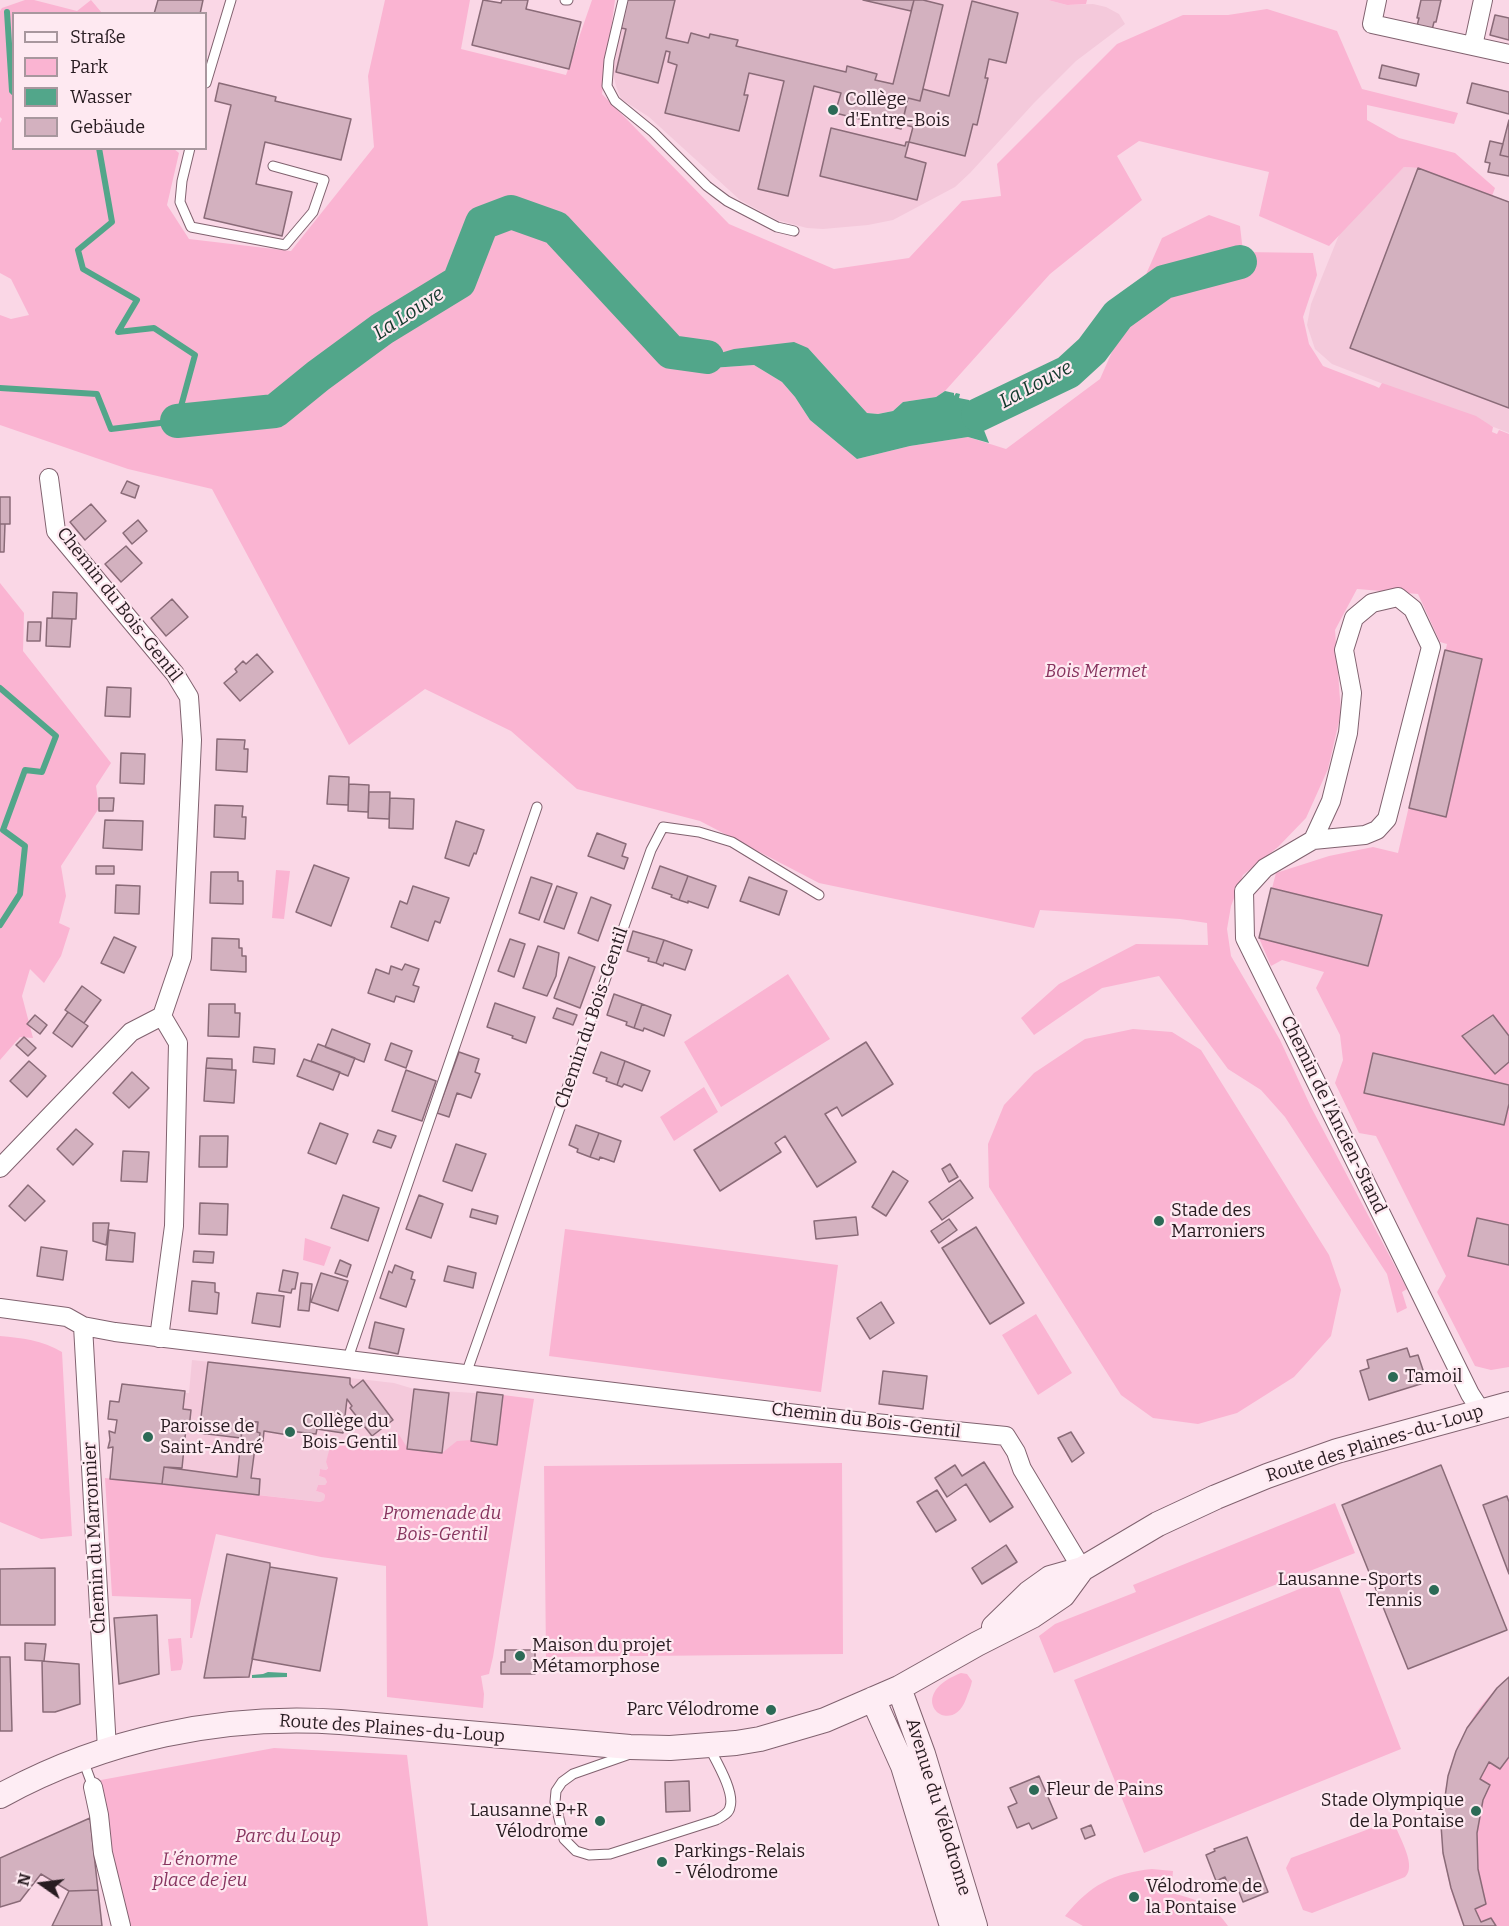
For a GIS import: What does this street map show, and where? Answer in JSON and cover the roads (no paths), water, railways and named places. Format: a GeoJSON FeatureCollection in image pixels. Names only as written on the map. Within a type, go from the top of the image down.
{"type":"FeatureCollection","features":[{"type":"Feature","properties":{"kind":"main road","name":"Route des Plaines-du-Loup"},"geometry":{"type":"LineString","coordinates":[[0,1796],[82,1758],[136,1740],[236,1723],[303,1719],[652,1747],[736,1743],[793,1730],[825,1720],[899,1688],[977,1644],[1012,1608],[1045,1581],[1059,1574],[1082,1569],[1158,1524],[1216,1497],[1337,1451],[1509,1404]]}},
{"type":"Feature","properties":{"kind":"main road","name":"Avenue du Vélodrome"},"geometry":{"type":"LineString","coordinates":[[899,1688],[925,1760],[975,1926]]}},
{"type":"Feature","properties":{"kind":"main road","name":"Avenue du Vélodrome"},"geometry":{"type":"LineString","coordinates":[[873,1699],[903,1766],[952,1926]]}},
{"type":"Feature","properties":{"kind":"street"},"geometry":{"type":"LineString","coordinates":[[1377,0],[1372,24],[1509,54]]}},
{"type":"Feature","properties":{"kind":"street"},"geometry":{"type":"LineString","coordinates":[[1473,46],[1483,0]]}},
{"type":"Feature","properties":{"kind":"street","name":"Chemin du Bois-Gentil"},"geometry":{"type":"LineString","coordinates":[[49,478],[56,531],[175,674],[189,698],[192,740],[182,957],[162,1016]]}},
{"type":"Feature","properties":{"kind":"street","name":"Chemin de l'Ancien-Stand"},"geometry":{"type":"LineString","coordinates":[[1313,840],[1331,801],[1348,733],[1352,693],[1344,650],[1354,618],[1372,603],[1398,597],[1413,609],[1431,647],[1387,819],[1377,830],[1365,835],[1313,840],[1265,868],[1244,891],[1245,938],[1470,1394],[1481,1411]]}},
{"type":"Feature","properties":{"kind":"street"},"geometry":{"type":"LineString","coordinates":[[0,1168],[131,1032],[162,1016],[178,1043],[174,1226],[159,1338]]}},
{"type":"Feature","properties":{"kind":"street","name":"Chemin du Bois-Gentil"},"geometry":{"type":"LineString","coordinates":[[0,1308],[67,1317],[82,1326],[159,1338],[855,1421],[1006,1436],[1016,1452],[1022,1469],[1082,1569]]}},
{"type":"Feature","properties":{"kind":"street","name":"Chemin du Marronnier"},"geometry":{"type":"LineString","coordinates":[[82,1326],[107,1749]]}},
{"type":"Feature","properties":{"kind":"street"},"geometry":{"type":"LineString","coordinates":[[93,1787],[103,1853],[121,1926]]}},
{"type":"Feature","properties":{"kind":"lane"},"geometry":{"type":"LineString","coordinates":[[207,80],[231,0]]}},
{"type":"Feature","properties":{"kind":"lane"},"geometry":{"type":"LineString","coordinates":[[623,0],[609,60],[607,86],[615,101],[653,132],[707,186],[727,201],[777,227],[794,231]]}},
{"type":"Feature","properties":{"kind":"lane"},"geometry":{"type":"LineString","coordinates":[[190,150],[182,181],[180,202],[190,227],[285,245],[313,212],[324,180],[273,166]]}},
{"type":"Feature","properties":{"kind":"lane"},"geometry":{"type":"LineString","coordinates":[[347,1361],[537,807]]}},
{"type":"Feature","properties":{"kind":"lane","name":"Chemin du Bois-Gentil"},"geometry":{"type":"LineString","coordinates":[[462,1373],[651,850],[663,827],[699,832],[732,842],[819,895]]}},
{"type":"Feature","properties":{"kind":"lane","name":"Route des Plaines-du-Loup"},"geometry":{"type":"LineString","coordinates":[[652,1747],[573,1774],[562,1782],[556,1791],[555,1802],[564,1839],[576,1851],[588,1855],[610,1854],[716,1820],[727,1814],[731,1801],[726,1782],[708,1745]]}},
{"type":"Feature","properties":{"kind":"lane"},"geometry":{"type":"LineString","coordinates":[[82,1758],[93,1787]]}},
{"type":"Feature","properties":{"kind":"water"},"geometry":{"type":"Polygon","coordinates":[[[794,342],[808,348],[867,413],[878,414],[893,411],[903,402],[936,397],[945,391],[954,393],[954,396],[956,393],[960,394],[959,398],[969,400],[978,415],[989,443],[968,437],[910,446],[857,459],[810,420],[782,382],[754,365],[697,369],[707,357],[734,349],[794,342]]]}},
{"type":"Feature","properties":{"kind":"water"},"geometry":{"type":"Polygon","coordinates":[[[268,1672],[287,1673],[287,1677],[252,1678],[252,1675],[268,1672]]]}},
{"type":"Feature","properties":{"kind":"waterway"},"geometry":{"type":"LineString","coordinates":[[7,12],[12,91]]}},
{"type":"Feature","properties":{"kind":"waterway"},"geometry":{"type":"LineString","coordinates":[[0,388],[97,394],[111,429],[177,421],[195,355],[154,328],[118,332],[137,300],[83,269],[78,250],[112,222],[99,150]]}},
{"type":"Feature","properties":{"kind":"waterway","name":"La Louve"},"geometry":{"type":"LineString","coordinates":[[177,421],[275,411],[382,329],[459,282],[482,223],[511,212],[556,228],[671,352],[707,357]]}},
{"type":"Feature","properties":{"kind":"waterway","name":"La Louve"},"geometry":{"type":"LineString","coordinates":[[978,415],[1068,372],[1092,350],[1118,315],[1164,282],[1240,262]]}},
{"type":"Feature","properties":{"kind":"waterway"},"geometry":{"type":"LineString","coordinates":[[0,688],[56,736],[42,772],[25,770],[3,830],[25,846],[20,894],[0,925]]}},
{"type":"Feature","properties":{"kind":"place","name":"Collège d'Entre-Bois"},"geometry":{"type":"Point","coordinates":[833,110]}},
{"type":"Feature","properties":{"kind":"place","name":"Stade des Marroniers"},"geometry":{"type":"Point","coordinates":[1159,1221]}},
{"type":"Feature","properties":{"kind":"place","name":"Tamoil"},"geometry":{"type":"Point","coordinates":[1393,1377]}},
{"type":"Feature","properties":{"kind":"place","name":"Collège du Bois-Gentil"},"geometry":{"type":"Point","coordinates":[290,1432]}},
{"type":"Feature","properties":{"kind":"place","name":"Paroisse de Saint-André"},"geometry":{"type":"Point","coordinates":[148,1437]}},
{"type":"Feature","properties":{"kind":"place","name":"Lausanne-Sports Tennis"},"geometry":{"type":"Point","coordinates":[1434,1590]}},
{"type":"Feature","properties":{"kind":"place","name":"Maison du projet Métamorphose"},"geometry":{"type":"Point","coordinates":[520,1656]}},
{"type":"Feature","properties":{"kind":"place","name":"Parc Vélodrome"},"geometry":{"type":"Point","coordinates":[771,1710]}},
{"type":"Feature","properties":{"kind":"place","name":"Fleur de Pains"},"geometry":{"type":"Point","coordinates":[1034,1790]}},
{"type":"Feature","properties":{"kind":"place","name":"Stade Olympique de la Pontaise"},"geometry":{"type":"Point","coordinates":[1476,1811]}},
{"type":"Feature","properties":{"kind":"place","name":"Lausanne P+R Vélodrome"},"geometry":{"type":"Point","coordinates":[600,1821]}},
{"type":"Feature","properties":{"kind":"place","name":"Parkings-Relais - Vélodrome"},"geometry":{"type":"Point","coordinates":[662,1862]}},
{"type":"Feature","properties":{"kind":"place","name":"Vélodrome de la Pontaise"},"geometry":{"type":"Point","coordinates":[1134,1897]}},
{"type":"Feature","properties":{"kind":"park label","name":"Bois Mermet"},"geometry":{"type":"Point","coordinates":[1096,672]}},
{"type":"Feature","properties":{"kind":"park label","name":"Promenade du Bois-Gentil"},"geometry":{"type":"Point","coordinates":[442,1524]}},
{"type":"Feature","properties":{"kind":"park label","name":"Parc du Loup"},"geometry":{"type":"Point","coordinates":[288,1837]}},
{"type":"Feature","properties":{"kind":"park label","name":"L’énorme place de jeu"},"geometry":{"type":"Point","coordinates":[200,1870]}}]}
